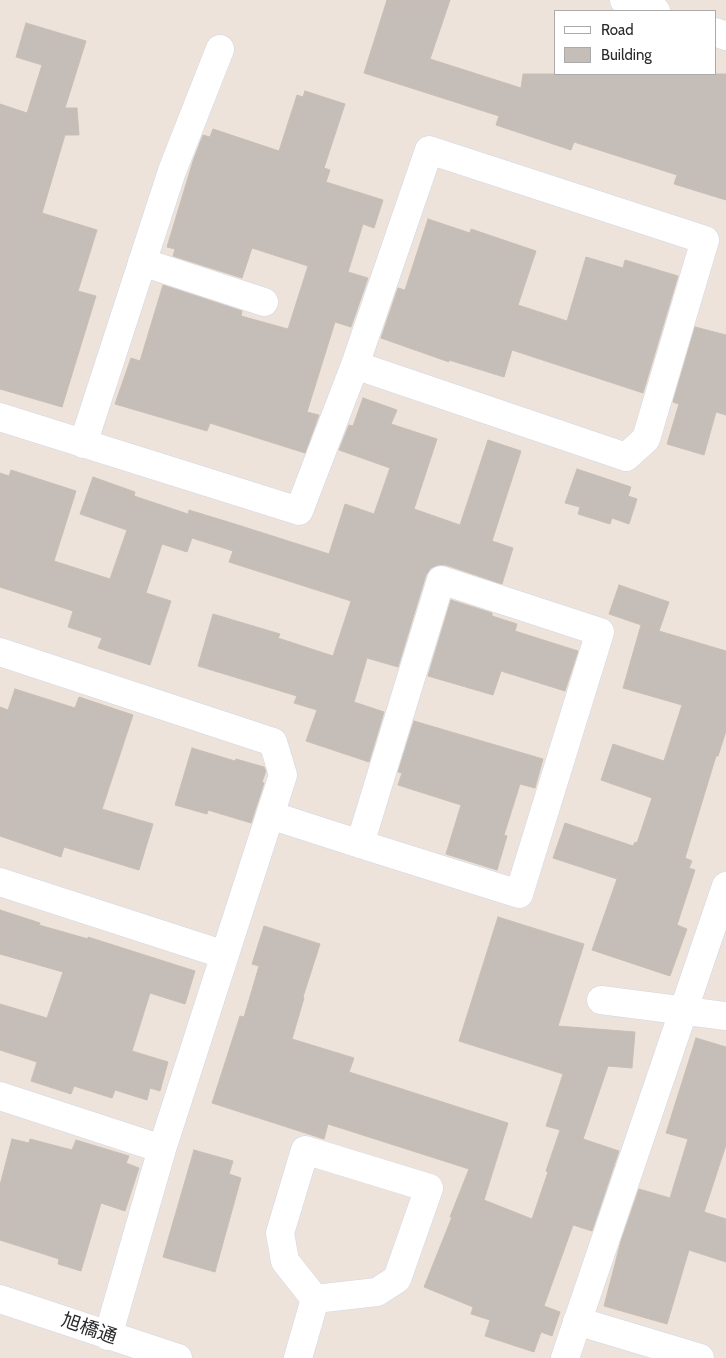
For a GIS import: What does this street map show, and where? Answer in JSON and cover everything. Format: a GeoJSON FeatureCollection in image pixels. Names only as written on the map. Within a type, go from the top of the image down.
{"type":"FeatureCollection","features":[{"type":"Feature","properties":{"kind":"street"},"geometry":{"type":"LineString","coordinates":[[624,0],[653,10]]}},
{"type":"Feature","properties":{"kind":"street"},"geometry":{"type":"LineString","coordinates":[[83,444],[172,171],[220,49]]}},
{"type":"Feature","properties":{"kind":"street"},"geometry":{"type":"LineString","coordinates":[[0,417],[299,512],[355,365],[429,150],[705,240],[646,439],[626,457],[355,365]]}},
{"type":"Feature","properties":{"kind":"street"},"geometry":{"type":"LineString","coordinates":[[142,262],[264,302]]}},
{"type":"Feature","properties":{"kind":"street"},"geometry":{"type":"LineString","coordinates":[[270,815],[360,844],[520,894],[600,632],[441,580],[360,844]]}},
{"type":"Feature","properties":{"kind":"street"},"geometry":{"type":"LineString","coordinates":[[0,652],[273,742],[283,775],[162,1149],[108,1336]]}},
{"type":"Feature","properties":{"kind":"street"},"geometry":{"type":"LineString","coordinates":[[0,882],[225,955]]}},
{"type":"Feature","properties":{"kind":"street"},"geometry":{"type":"LineString","coordinates":[[565,1358],[726,886]]}},
{"type":"Feature","properties":{"kind":"street"},"geometry":{"type":"LineString","coordinates":[[601,1000],[726,1016]]}},
{"type":"Feature","properties":{"kind":"street"},"geometry":{"type":"LineString","coordinates":[[0,1096],[162,1149]]}},
{"type":"Feature","properties":{"kind":"street"},"geometry":{"type":"LineString","coordinates":[[305,1150],[429,1188],[397,1279],[377,1292],[315,1299],[285,1261],[280,1233],[305,1150]]}},
{"type":"Feature","properties":{"kind":"street","name":"旭橋通"},"geometry":{"type":"LineString","coordinates":[[0,1299],[178,1358]]}},
{"type":"Feature","properties":{"kind":"street"},"geometry":{"type":"LineString","coordinates":[[298,1358],[315,1299]]}},
{"type":"Feature","properties":{"kind":"street"},"geometry":{"type":"LineString","coordinates":[[577,1321],[700,1358]]}},
{"type":"Feature","properties":{"kind":"building"},"geometry":{"type":"Polygon","coordinates":[[[387,0],[450,0],[430,59],[521,88],[523,74],[726,74],[726,200],[674,184],[677,175],[574,142],[571,150],[496,125],[499,116],[364,73],[387,0]]]}},
{"type":"Feature","properties":{"kind":"building"},"geometry":{"type":"Polygon","coordinates":[[[26,23],[86,41],[65,108],[77,108],[79,135],[65,135],[42,213],[97,230],[78,291],[96,296],[62,407],[0,389],[0,104],[27,113],[42,65],[16,57],[26,23]]]}},
{"type":"Feature","properties":{"kind":"building"},"geometry":{"type":"Polygon","coordinates":[[[305,91],[345,104],[324,168],[330,170],[326,182],[383,200],[374,228],[363,224],[348,272],[368,278],[351,327],[335,322],[307,412],[319,415],[305,453],[210,423],[207,431],[115,404],[131,358],[140,361],[163,285],[242,311],[241,316],[288,329],[308,266],[252,248],[242,278],[173,256],[175,249],[167,247],[193,161],[203,135],[210,137],[213,129],[279,151],[297,95],[303,97],[305,91]]]}},
{"type":"Feature","properties":{"kind":"building"},"geometry":{"type":"Polygon","coordinates":[[[428,219],[470,233],[471,229],[536,251],[518,305],[567,321],[586,257],[623,268],[625,260],[678,276],[643,393],[512,350],[504,377],[449,360],[449,362],[381,338],[398,288],[405,290],[428,219]]]}},
{"type":"Feature","properties":{"kind":"building"},"geometry":{"type":"Polygon","coordinates":[[[695,327],[726,335],[726,415],[716,412],[704,455],[667,444],[679,404],[673,402],[695,327]]]}},
{"type":"Feature","properties":{"kind":"building"},"geometry":{"type":"Polygon","coordinates":[[[363,398],[397,410],[391,424],[437,439],[414,509],[460,525],[488,440],[521,451],[492,541],[513,548],[502,584],[446,565],[438,565],[431,568],[426,575],[398,667],[367,658],[354,702],[384,712],[369,762],[306,741],[317,710],[294,703],[297,696],[198,666],[213,614],[280,634],[278,638],[333,656],[351,601],[229,562],[233,551],[192,538],[187,552],[162,544],[146,593],[171,601],[150,665],[98,648],[102,638],[68,627],[73,611],[0,587],[0,473],[9,476],[11,470],[76,491],[54,561],[110,579],[127,530],[80,514],[93,477],[135,492],[134,496],[188,514],[189,510],[329,554],[345,504],[374,514],[390,468],[339,450],[349,425],[353,426],[363,398]]]}},
{"type":"Feature","properties":{"kind":"building"},"geometry":{"type":"Polygon","coordinates":[[[577,469],[631,487],[628,496],[637,499],[629,524],[612,518],[610,524],[578,514],[580,507],[565,503],[577,469]]]}},
{"type":"Feature","properties":{"kind":"building"},"geometry":{"type":"Polygon","coordinates":[[[619,585],[669,602],[659,631],[726,651],[726,731],[718,756],[716,756],[685,858],[692,861],[689,868],[695,870],[677,925],[687,929],[670,976],[592,950],[617,879],[553,858],[565,823],[633,846],[635,842],[637,843],[652,798],[601,780],[613,744],[664,761],[682,705],[623,688],[641,625],[653,629],[609,614],[619,585]]]}},
{"type":"Feature","properties":{"kind":"building"},"geometry":{"type":"Polygon","coordinates":[[[451,600],[492,613],[492,616],[517,624],[515,631],[578,651],[565,691],[501,671],[493,695],[428,676],[451,600]]]}},
{"type":"Feature","properties":{"kind":"building"},"geometry":{"type":"Polygon","coordinates":[[[15,689],[75,708],[79,697],[133,715],[102,809],[153,824],[139,870],[64,847],[61,857],[0,836],[0,707],[8,710],[15,689]]]}},
{"type":"Feature","properties":{"kind":"building"},"geometry":{"type":"Polygon","coordinates":[[[414,721],[543,759],[535,788],[520,784],[504,835],[507,836],[497,870],[446,854],[461,805],[398,785],[402,773],[398,772],[414,721]]]}},
{"type":"Feature","properties":{"kind":"building"},"geometry":{"type":"Polygon","coordinates":[[[192,748],[235,761],[236,759],[264,767],[266,771],[262,782],[264,783],[251,823],[208,810],[207,814],[175,805],[192,748]]]}},
{"type":"Feature","properties":{"kind":"building"},"geometry":{"type":"Polygon","coordinates":[[[0,910],[40,923],[39,925],[88,939],[88,937],[195,971],[185,1004],[150,993],[132,1051],[168,1062],[160,1091],[150,1088],[147,1100],[115,1090],[112,1098],[74,1086],[71,1094],[31,1081],[37,1062],[0,1050],[0,1004],[47,1018],[63,972],[0,954],[0,910]]]}},
{"type":"Feature","properties":{"kind":"building"},"geometry":{"type":"Polygon","coordinates":[[[498,917],[584,944],[558,1026],[635,1032],[632,1068],[608,1066],[583,1139],[619,1151],[592,1231],[573,1225],[544,1306],[560,1312],[552,1336],[541,1332],[534,1352],[485,1336],[490,1320],[471,1314],[473,1307],[424,1287],[469,1169],[328,1124],[324,1139],[212,1103],[240,1016],[244,1017],[259,966],[252,964],[264,926],[320,944],[292,1039],[354,1058],[349,1072],[508,1123],[484,1200],[532,1219],[560,1130],[546,1126],[563,1074],[459,1041],[498,917]]]}},
{"type":"Feature","properties":{"kind":"building"},"geometry":{"type":"Polygon","coordinates":[[[696,1038],[726,1047],[726,1145],[704,1212],[726,1219],[726,1262],[689,1250],[667,1324],[604,1306],[621,1241],[639,1189],[670,1198],[688,1139],[666,1133],[696,1038]]]}},
{"type":"Feature","properties":{"kind":"building"},"geometry":{"type":"Polygon","coordinates":[[[12,1139],[29,1143],[30,1139],[72,1150],[76,1140],[129,1156],[126,1163],[139,1168],[125,1211],[101,1203],[81,1271],[58,1264],[59,1259],[0,1240],[0,1185],[12,1139]]]}},
{"type":"Feature","properties":{"kind":"building"},"geometry":{"type":"Polygon","coordinates":[[[194,1150],[233,1161],[229,1174],[241,1178],[215,1272],[163,1257],[194,1150]]]}}]}
